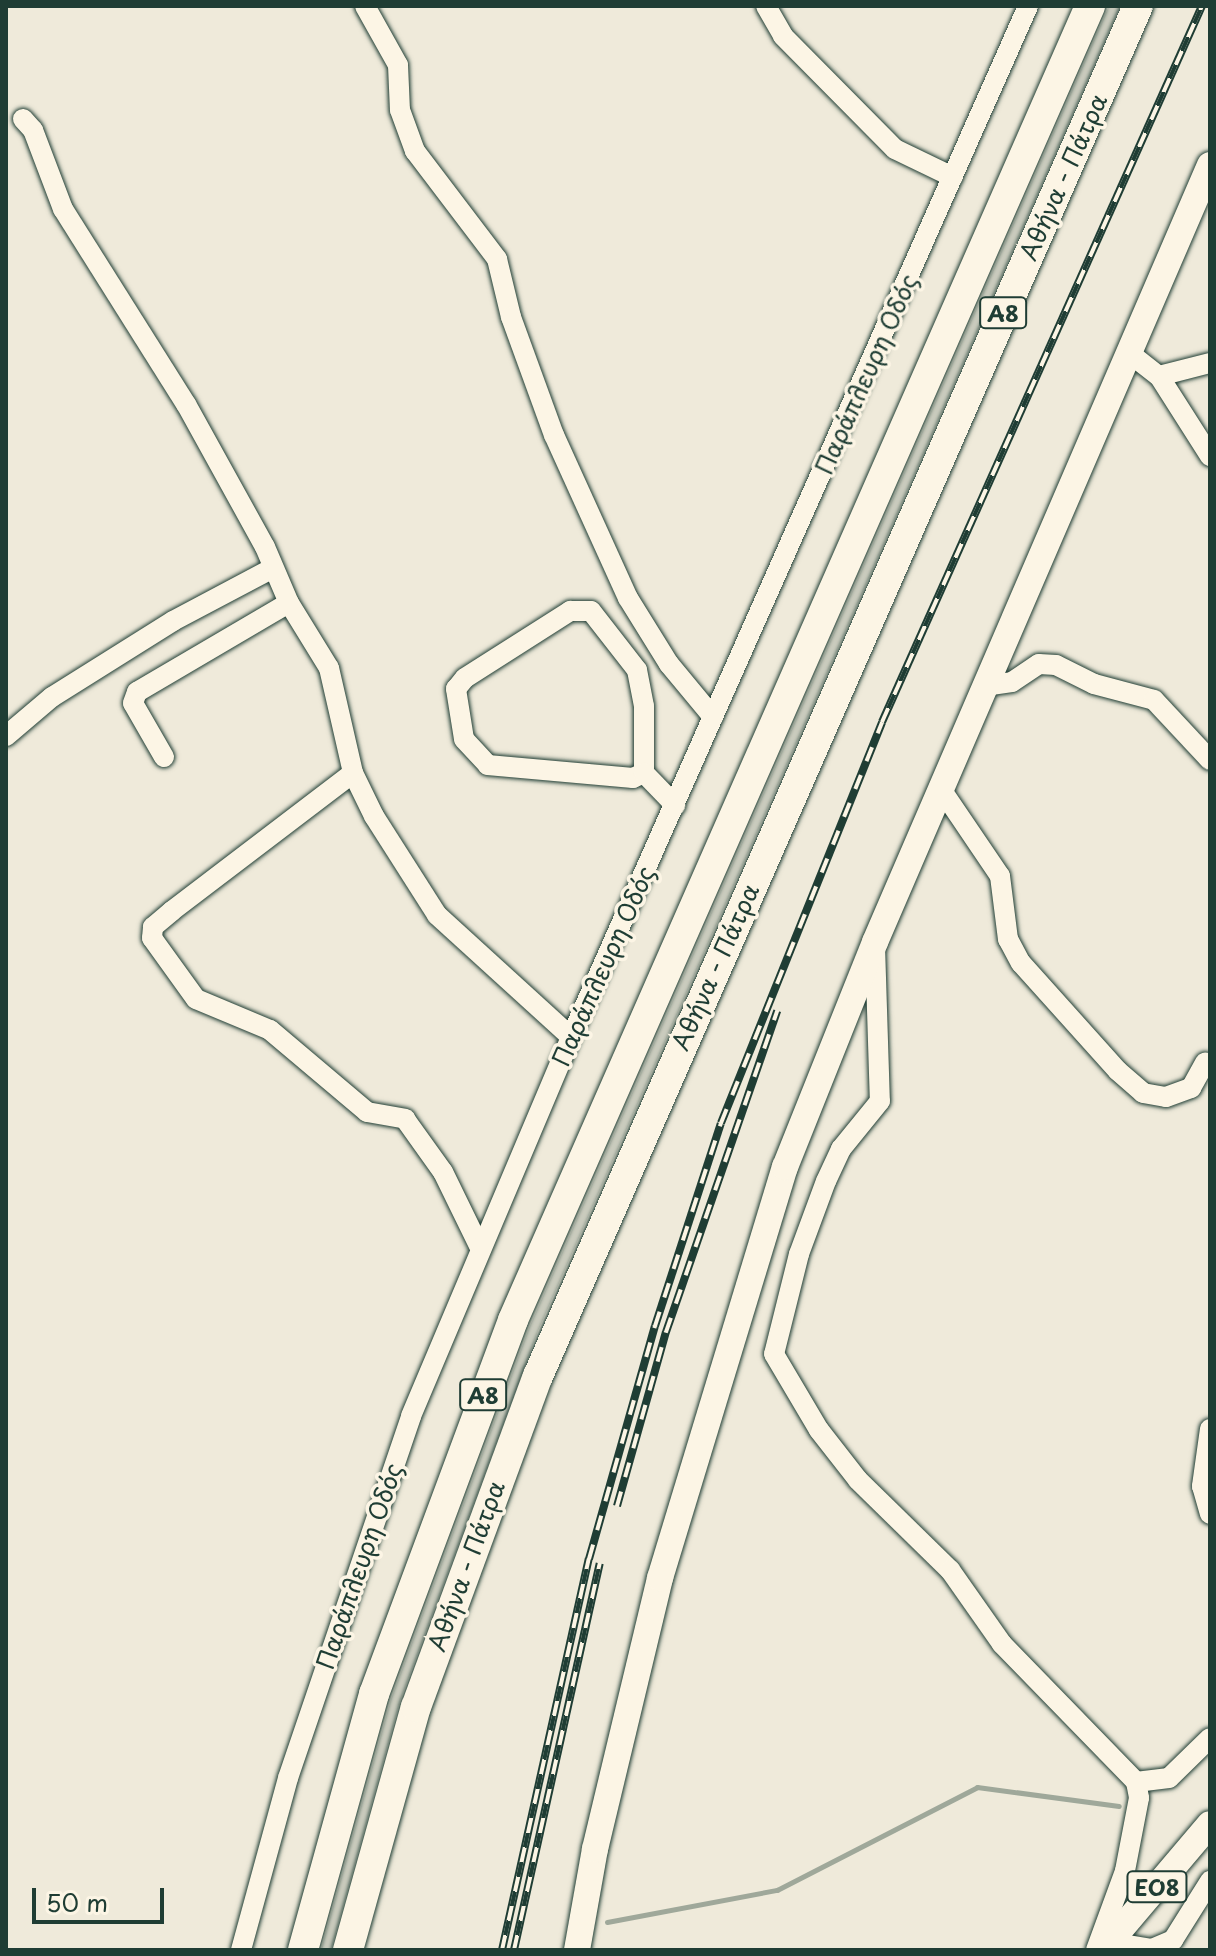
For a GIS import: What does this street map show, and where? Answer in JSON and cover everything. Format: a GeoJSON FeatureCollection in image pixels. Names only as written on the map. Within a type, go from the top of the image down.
{"type":"FeatureCollection","features":[{"type":"Feature","properties":{"kind":"highway","name":"Αθήνα - Πάτρα"},"geometry":{"type":"LineString","coordinates":[[303,1950],[374,1694],[513,1320],[1090,6]]}},
{"type":"Feature","properties":{"kind":"highway","name":"Αθήνα - Πάτρα"},"geometry":{"type":"LineString","coordinates":[[348,1950],[444,1623],[543,1363],[1138,6]]}},
{"type":"Feature","properties":{"kind":"highway"},"geometry":{"type":"LineString","coordinates":[[364,1950],[373,1859]]}},
{"type":"Feature","properties":{"kind":"main road"},"geometry":{"type":"LineString","coordinates":[[577,1950],[595,1849],[652,1610],[708,1409],[785,1167],[875,942],[1210,165]]}},
{"type":"Feature","properties":{"kind":"main road","name":"ΕΟ8"},"geometry":{"type":"LineString","coordinates":[[1103,1947],[1210,1824]]}},
{"type":"Feature","properties":{"kind":"street"},"geometry":{"type":"LineString","coordinates":[[365,6],[398,65],[400,110],[415,151],[497,259],[511,317],[554,435],[628,598],[669,664],[713,717]]}},
{"type":"Feature","properties":{"kind":"street"},"geometry":{"type":"LineString","coordinates":[[766,6],[783,36],[895,149],[953,177]]}},
{"type":"Feature","properties":{"kind":"street","name":"Παράπλευρη Οδός"},"geometry":{"type":"LineString","coordinates":[[241,1950],[288,1778],[361,1556],[480,1248],[1028,6]]}},
{"type":"Feature","properties":{"kind":"street"},"geometry":{"type":"LineString","coordinates":[[23,119],[33,130],[63,209],[186,404],[289,603],[329,668],[353,773],[437,915],[571,1037]]}},
{"type":"Feature","properties":{"kind":"street"},"geometry":{"type":"LineString","coordinates":[[1128,352],[1159,376],[1210,456]]}},
{"type":"Feature","properties":{"kind":"street"},"geometry":{"type":"LineString","coordinates":[[1159,376],[1210,363]]}},
{"type":"Feature","properties":{"kind":"street"},"geometry":{"type":"LineString","coordinates":[[6,736],[52,697],[173,621],[273,568]]}},
{"type":"Feature","properties":{"kind":"street"},"geometry":{"type":"LineString","coordinates":[[164,757],[133,703],[137,692],[289,603]]}},
{"type":"Feature","properties":{"kind":"street"},"geometry":{"type":"LineString","coordinates":[[644,773],[633,778],[488,765],[464,739],[456,689],[465,678],[570,611],[591,611],[610,628],[637,670],[644,706],[644,773],[675,805]]}},
{"type":"Feature","properties":{"kind":"street"},"geometry":{"type":"LineString","coordinates":[[984,686],[1012,682],[1039,664],[1056,665],[1094,684],[1154,700],[1210,760]]}},
{"type":"Feature","properties":{"kind":"street"},"geometry":{"type":"LineString","coordinates":[[353,773],[172,911],[153,927],[152,938],[196,999],[270,1030],[367,1112],[405,1119],[443,1172],[480,1248]]}},
{"type":"Feature","properties":{"kind":"street"},"geometry":{"type":"LineString","coordinates":[[941,789],[1000,876],[1008,939],[1021,963],[1118,1071],[1143,1093],[1166,1097],[1191,1088],[1205,1063]]}},
{"type":"Feature","properties":{"kind":"street"},"geometry":{"type":"LineString","coordinates":[[875,942],[880,1101],[841,1149],[826,1181],[799,1254],[774,1354],[819,1430],[858,1480],[950,1570],[1012,1655],[1136,1782],[1139,1798],[1125,1871],[1103,1947],[1152,1949],[1173,1940],[1210,1881]]}},
{"type":"Feature","properties":{"kind":"street"},"geometry":{"type":"LineString","coordinates":[[1210,1429],[1202,1486],[1210,1514]]}},
{"type":"Feature","properties":{"kind":"street"},"geometry":{"type":"LineString","coordinates":[[1136,1782],[1169,1778],[1210,1738]]}},
{"type":"Feature","properties":{"kind":"shaded area"},"geometry":{"type":"Polygon","coordinates":[[[1109,6],[1120,6],[538,1331],[400,1701],[331,1950],[321,1950],[391,1699],[529,1328],[1109,6]]]}},
{"type":"Feature","properties":{"kind":"waterway"},"geometry":{"type":"LineString","coordinates":[[607,1922],[777,1890],[977,1787],[1119,1806]]}},
{"type":"Feature","properties":{"kind":"railway"},"geometry":{"type":"LineString","coordinates":[[502,1950],[589,1559],[655,1326],[721,1123],[882,722],[1202,6]]}},
{"type":"Feature","properties":{"kind":"railway"},"geometry":{"type":"LineString","coordinates":[[617,1506],[666,1332],[777,1011]]}},
{"type":"Feature","properties":{"kind":"railway"},"geometry":{"type":"LineString","coordinates":[[514,1950],[600,1563]]}}]}
